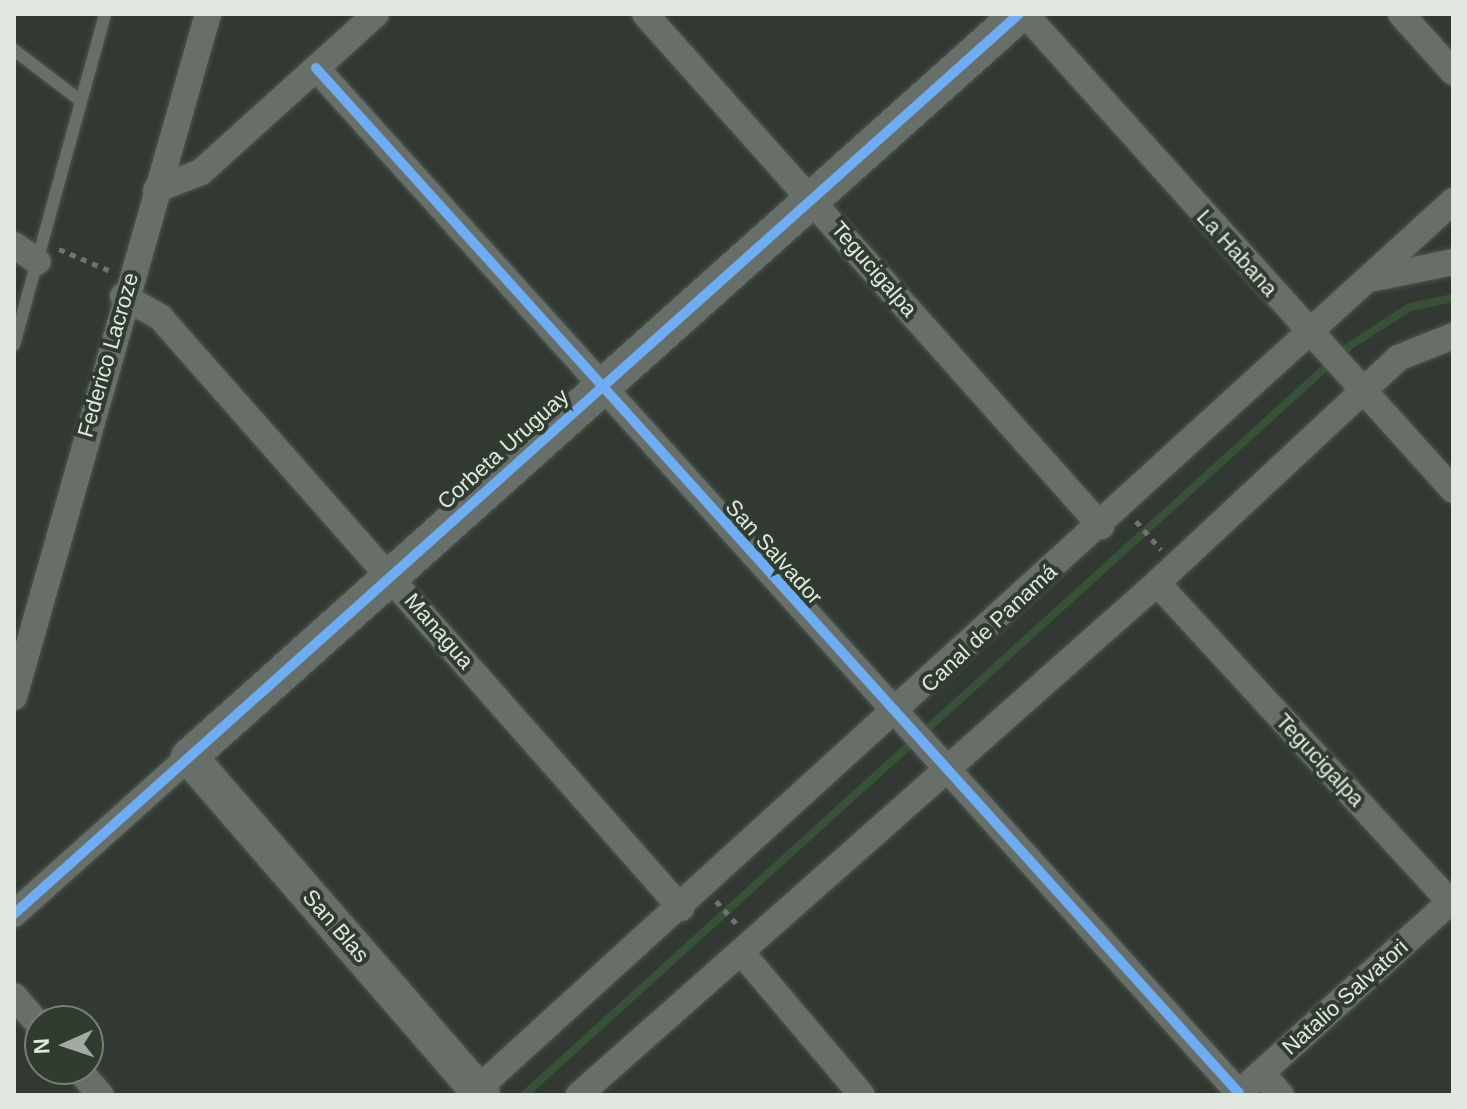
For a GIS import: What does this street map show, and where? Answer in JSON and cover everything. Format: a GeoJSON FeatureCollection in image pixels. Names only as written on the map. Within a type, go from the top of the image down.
{"type":"FeatureCollection","features":[{"type":"Feature","properties":{"kind":"street","name":"Federico Lacroze"},"geometry":{"type":"LineString","coordinates":[[14,697],[126,287],[208,14]]}},
{"type":"Feature","properties":{"kind":"street"},"geometry":{"type":"LineString","coordinates":[[156,190],[201,172],[376,14]]}},
{"type":"Feature","properties":{"kind":"street","name":"Tegucigalpa"},"geometry":{"type":"LineString","coordinates":[[645,14],[1101,526]]}},
{"type":"Feature","properties":{"kind":"street","name":"Corbeta Uruguay"},"geometry":{"type":"LineString","coordinates":[[14,914],[1022,14]]}},
{"type":"Feature","properties":{"kind":"street","name":"La Habana"},"geometry":{"type":"LineString","coordinates":[[1022,14],[1453,490]]}},
{"type":"Feature","properties":{"kind":"street"},"geometry":{"type":"LineString","coordinates":[[1401,14],[1453,72]]}},
{"type":"Feature","properties":{"kind":"street","name":"San Salvador"},"geometry":{"type":"LineString","coordinates":[[316,68],[893,716],[1238,1094]]}},
{"type":"Feature","properties":{"kind":"street","name":"Canal de Panamá"},"geometry":{"type":"LineString","coordinates":[[477,1093],[1122,505],[1312,337],[1453,201]]}},
{"type":"Feature","properties":{"kind":"street"},"geometry":{"type":"LineString","coordinates":[[14,245],[40,252]]}},
{"type":"Feature","properties":{"kind":"street"},"geometry":{"type":"LineString","coordinates":[[1375,278],[1453,262]]}},
{"type":"Feature","properties":{"kind":"street","name":"Managua"},"geometry":{"type":"LineString","coordinates":[[126,287],[160,317],[681,908]]}},
{"type":"Feature","properties":{"kind":"street"},"geometry":{"type":"LineString","coordinates":[[579,1095],[1166,574],[1413,347],[1453,336]]}},
{"type":"Feature","properties":{"kind":"street","name":"Tegucigalpa"},"geometry":{"type":"LineString","coordinates":[[1166,574],[1452,901]]}},
{"type":"Feature","properties":{"kind":"street","name":"San Blas"},"geometry":{"type":"LineString","coordinates":[[189,757],[477,1093]]}},
{"type":"Feature","properties":{"kind":"street","name":"Natalio Salvatori"},"geometry":{"type":"LineString","coordinates":[[1238,1094],[1452,901]]}},
{"type":"Feature","properties":{"kind":"street"},"geometry":{"type":"LineString","coordinates":[[747,946],[862,1095]]}},
{"type":"Feature","properties":{"kind":"street"},"geometry":{"type":"LineString","coordinates":[[1261,1073],[1281,1095]]}},
{"type":"Feature","properties":{"kind":"lane"},"geometry":{"type":"LineString","coordinates":[[14,345],[105,14]]}},
{"type":"Feature","properties":{"kind":"lane"},"geometry":{"type":"LineString","coordinates":[[14,50],[81,101]]}},
{"type":"Feature","properties":{"kind":"path"},"geometry":{"type":"LineString","coordinates":[[40,252],[126,287]]}},
{"type":"Feature","properties":{"kind":"path"},"geometry":{"type":"LineString","coordinates":[[1122,505],[1166,574]]}},
{"type":"Feature","properties":{"kind":"path"},"geometry":{"type":"LineString","coordinates":[[703,887],[747,946]]}},
{"type":"Feature","properties":{"kind":"waterway"},"geometry":{"type":"LineString","coordinates":[[524,1095],[1348,347],[1410,307],[1453,298]]}},
{"type":"Feature","properties":{"kind":"cycle path"},"geometry":{"type":"LineString","coordinates":[[14,914],[1019,14]]}},
{"type":"Feature","properties":{"kind":"cycle path"},"geometry":{"type":"LineString","coordinates":[[316,68],[1239,1093]]}}]}
